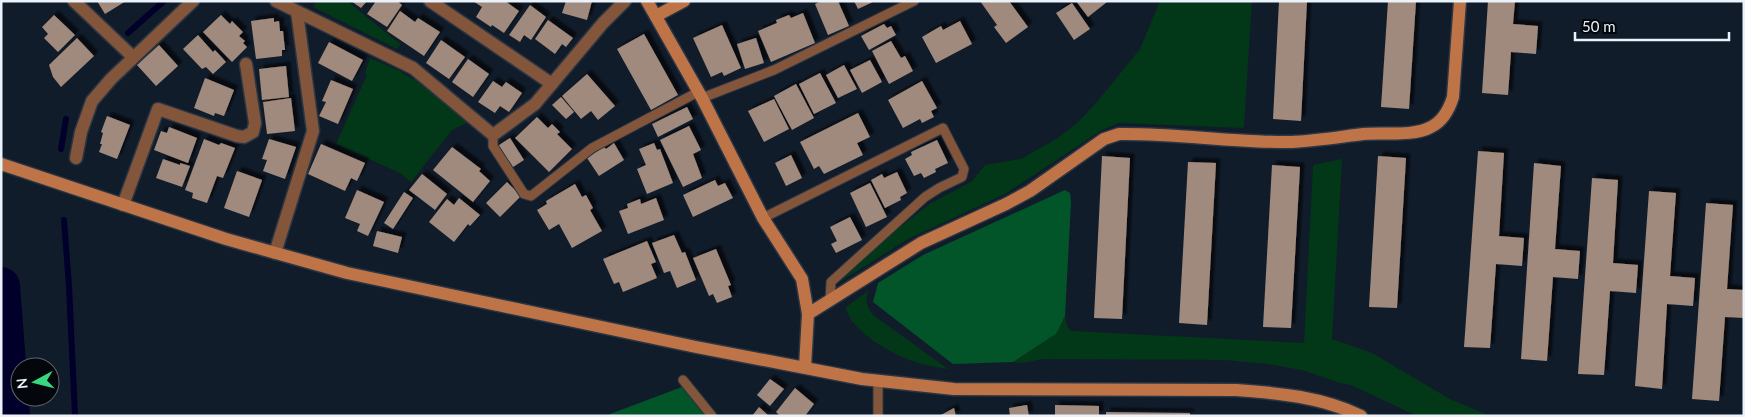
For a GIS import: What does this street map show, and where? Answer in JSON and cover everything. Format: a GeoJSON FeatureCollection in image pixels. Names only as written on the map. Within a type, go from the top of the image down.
{"type":"FeatureCollection","features":[{"type":"Feature","properties":{"kind":"street"},"geometry":{"type":"LineString","coordinates":[[74,1],[133,57]]}},
{"type":"Feature","properties":{"kind":"street"},"geometry":{"type":"LineString","coordinates":[[76,158],[81,132],[92,101],[110,79],[193,1]]}},
{"type":"Feature","properties":{"kind":"street"},"geometry":{"type":"LineString","coordinates":[[276,1],[413,68],[492,135],[535,104],[625,1]]}},
{"type":"Feature","properties":{"kind":"street"},"geometry":{"type":"LineString","coordinates":[[430,1],[552,84]]}},
{"type":"Feature","properties":{"kind":"street"},"geometry":{"type":"LineString","coordinates":[[647,1],[700,95],[763,218],[802,279],[808,314],[805,367]]}},
{"type":"Feature","properties":{"kind":"street"},"geometry":{"type":"LineString","coordinates":[[656,16],[684,1]]}},
{"type":"Feature","properties":{"kind":"street"},"geometry":{"type":"LineString","coordinates":[[808,314],[921,243],[1030,191],[1104,139],[1119,134],[1290,142],[1364,134],[1418,132],[1431,128],[1441,120],[1449,109],[1453,97],[1460,1]]}},
{"type":"Feature","properties":{"kind":"street"},"geometry":{"type":"LineString","coordinates":[[275,253],[313,131],[297,12]]}},
{"type":"Feature","properties":{"kind":"street"},"geometry":{"type":"LineString","coordinates":[[123,205],[158,109],[244,138],[253,132],[254,123],[246,64]]}},
{"type":"Feature","properties":{"kind":"street"},"geometry":{"type":"LineString","coordinates":[[1,164],[226,239],[347,273],[686,345],[862,379],[954,389],[1236,390],[1273,392],[1311,398],[1360,416]]}},
{"type":"Feature","properties":{"kind":"lane"},"geometry":{"type":"LineString","coordinates":[[492,135],[493,146],[524,194],[531,196],[592,148],[700,95],[774,70],[914,1]]}},
{"type":"Feature","properties":{"kind":"lane"},"geometry":{"type":"LineString","coordinates":[[763,218],[943,128],[964,169],[962,178],[939,188],[925,197],[848,265],[831,282],[830,300]]}},
{"type":"Feature","properties":{"kind":"lane"},"geometry":{"type":"LineString","coordinates":[[683,380],[712,416]]}},
{"type":"Feature","properties":{"kind":"lane"},"geometry":{"type":"LineString","coordinates":[[878,381],[878,416]]}},
{"type":"Feature","properties":{"kind":"green space"},"geometry":{"type":"Polygon","coordinates":[[[316,1],[347,1],[400,44],[397,49],[313,7],[316,1]]]}},
{"type":"Feature","properties":{"kind":"green space"},"geometry":{"type":"Polygon","coordinates":[[[1160,1],[1252,1],[1243,128],[1119,123],[1102,130],[1005,194],[908,239],[838,283],[914,216],[931,203],[971,182],[985,165],[1021,159],[1058,138],[1077,123],[1097,102],[1140,49],[1160,1]]]}},
{"type":"Feature","properties":{"kind":"green space"},"geometry":{"type":"Polygon","coordinates":[[[370,58],[398,70],[426,87],[467,123],[452,130],[411,182],[400,173],[336,144],[367,75],[365,73],[370,58]]]}},
{"type":"Feature","properties":{"kind":"green space"},"geometry":{"type":"Polygon","coordinates":[[[1342,159],[1332,339],[1372,353],[1450,399],[1490,416],[1417,416],[1351,385],[1302,370],[1268,364],[1225,360],[1043,359],[1022,363],[1013,362],[1056,334],[1065,316],[1067,327],[1072,331],[1304,343],[1313,165],[1342,159]]]}},
{"type":"Feature","properties":{"kind":"green space"},"geometry":{"type":"Polygon","coordinates":[[[1065,190],[1070,193],[1071,202],[1065,316],[1056,334],[1013,362],[953,364],[873,302],[878,283],[923,255],[1065,190]]]}},
{"type":"Feature","properties":{"kind":"green space"},"geometry":{"type":"Polygon","coordinates":[[[868,291],[867,303],[873,315],[948,369],[924,365],[902,357],[881,346],[862,332],[854,324],[846,307],[868,291]]]}},
{"type":"Feature","properties":{"kind":"green space"},"geometry":{"type":"Polygon","coordinates":[[[682,387],[705,416],[608,416],[610,414],[682,387]]]}},
{"type":"Feature","properties":{"kind":"building"},"geometry":{"type":"Polygon","coordinates":[[[97,1],[126,1],[105,14],[97,1]]]}},
{"type":"Feature","properties":{"kind":"building"},"geometry":{"type":"Polygon","coordinates":[[[351,1],[367,1],[361,8],[351,1]]]}},
{"type":"Feature","properties":{"kind":"building"},"geometry":{"type":"Polygon","coordinates":[[[376,1],[397,1],[402,5],[387,27],[367,14],[376,1]]]}},
{"type":"Feature","properties":{"kind":"building"},"geometry":{"type":"Polygon","coordinates":[[[473,1],[505,1],[519,11],[504,33],[476,17],[482,7],[473,1]]]}},
{"type":"Feature","properties":{"kind":"building"},"geometry":{"type":"Polygon","coordinates":[[[566,1],[592,1],[587,20],[562,13],[566,1]]]}},
{"type":"Feature","properties":{"kind":"building"},"geometry":{"type":"Polygon","coordinates":[[[821,1],[838,1],[849,26],[828,35],[815,4],[821,1]]]}},
{"type":"Feature","properties":{"kind":"building"},"geometry":{"type":"Polygon","coordinates":[[[854,1],[875,1],[858,9],[854,1]]]}},
{"type":"Feature","properties":{"kind":"building"},"geometry":{"type":"Polygon","coordinates":[[[980,1],[1009,1],[1028,27],[1006,43],[994,27],[997,25],[980,1]]]}},
{"type":"Feature","properties":{"kind":"building"},"geometry":{"type":"Polygon","coordinates":[[[1076,1],[1106,1],[1107,2],[1088,17],[1076,1]]]}},
{"type":"Feature","properties":{"kind":"building"},"geometry":{"type":"Polygon","coordinates":[[[1279,1],[1307,1],[1301,121],[1273,119],[1279,1]]]}},
{"type":"Feature","properties":{"kind":"building"},"geometry":{"type":"Polygon","coordinates":[[[1388,1],[1416,1],[1409,109],[1381,107],[1388,1]]]}},
{"type":"Feature","properties":{"kind":"building"},"geometry":{"type":"Polygon","coordinates":[[[1488,1],[1515,1],[1513,24],[1538,26],[1536,54],[1511,52],[1508,95],[1482,93],[1488,1]]]}},
{"type":"Feature","properties":{"kind":"building"},"geometry":{"type":"Polygon","coordinates":[[[1072,3],[1090,29],[1074,40],[1056,13],[1072,3]]]}},
{"type":"Feature","properties":{"kind":"building"},"geometry":{"type":"Polygon","coordinates":[[[530,5],[546,17],[531,40],[524,35],[520,42],[509,35],[530,5]]]}},
{"type":"Feature","properties":{"kind":"building"},"geometry":{"type":"Polygon","coordinates":[[[400,11],[415,22],[418,18],[440,32],[424,56],[387,31],[400,11]]]}},
{"type":"Feature","properties":{"kind":"building"},"geometry":{"type":"Polygon","coordinates":[[[803,13],[815,43],[771,62],[758,31],[777,23],[776,20],[789,15],[791,18],[803,13]]]}},
{"type":"Feature","properties":{"kind":"building"},"geometry":{"type":"Polygon","coordinates":[[[54,15],[75,35],[58,52],[44,38],[48,34],[42,27],[54,15]]]}},
{"type":"Feature","properties":{"kind":"building"},"geometry":{"type":"Polygon","coordinates":[[[221,15],[230,24],[232,21],[243,32],[239,36],[245,41],[243,43],[247,47],[232,62],[203,32],[221,15]]]}},
{"type":"Feature","properties":{"kind":"building"},"geometry":{"type":"Polygon","coordinates":[[[274,18],[274,22],[279,21],[280,31],[283,31],[285,50],[282,50],[282,56],[256,59],[251,21],[274,18]]]}},
{"type":"Feature","properties":{"kind":"building"},"geometry":{"type":"Polygon","coordinates":[[[548,20],[573,38],[566,47],[562,44],[555,54],[535,39],[548,20]]]}},
{"type":"Feature","properties":{"kind":"building"},"geometry":{"type":"Polygon","coordinates":[[[960,21],[972,44],[936,63],[922,37],[941,26],[943,30],[960,21]]]}},
{"type":"Feature","properties":{"kind":"building"},"geometry":{"type":"Polygon","coordinates":[[[884,24],[887,28],[891,26],[896,35],[869,50],[861,36],[884,24]]]}},
{"type":"Feature","properties":{"kind":"building"},"geometry":{"type":"Polygon","coordinates":[[[722,25],[741,68],[724,76],[722,72],[711,77],[693,38],[722,25]]]}},
{"type":"Feature","properties":{"kind":"building"},"geometry":{"type":"Polygon","coordinates":[[[644,34],[678,95],[651,110],[617,49],[644,34]]]}},
{"type":"Feature","properties":{"kind":"building"},"geometry":{"type":"Polygon","coordinates":[[[198,35],[213,52],[215,50],[226,62],[213,74],[206,67],[202,69],[183,49],[198,35]]]}},
{"type":"Feature","properties":{"kind":"building"},"geometry":{"type":"Polygon","coordinates":[[[77,38],[94,56],[61,87],[53,77],[49,65],[77,38]]]}},
{"type":"Feature","properties":{"kind":"building"},"geometry":{"type":"Polygon","coordinates":[[[756,38],[764,63],[745,69],[737,44],[756,38]]]}},
{"type":"Feature","properties":{"kind":"building"},"geometry":{"type":"Polygon","coordinates":[[[441,40],[465,57],[449,79],[426,63],[441,40]]]}},
{"type":"Feature","properties":{"kind":"building"},"geometry":{"type":"Polygon","coordinates":[[[891,41],[901,58],[905,56],[913,71],[889,84],[872,51],[891,41]]]}},
{"type":"Feature","properties":{"kind":"building"},"geometry":{"type":"Polygon","coordinates":[[[329,42],[363,60],[352,81],[318,63],[329,42]]]}},
{"type":"Feature","properties":{"kind":"building"},"geometry":{"type":"Polygon","coordinates":[[[159,45],[178,66],[156,86],[137,65],[159,45]]]}},
{"type":"Feature","properties":{"kind":"building"},"geometry":{"type":"Polygon","coordinates":[[[468,59],[489,74],[473,97],[452,82],[468,59]]]}},
{"type":"Feature","properties":{"kind":"building"},"geometry":{"type":"Polygon","coordinates":[[[870,60],[882,82],[862,93],[850,70],[870,60]]]}},
{"type":"Feature","properties":{"kind":"building"},"geometry":{"type":"Polygon","coordinates":[[[844,65],[857,89],[838,98],[826,75],[844,65]]]}},
{"type":"Feature","properties":{"kind":"building"},"geometry":{"type":"Polygon","coordinates":[[[286,66],[289,97],[262,100],[259,69],[286,66]]]}},
{"type":"Feature","properties":{"kind":"building"},"geometry":{"type":"Polygon","coordinates":[[[820,73],[836,103],[814,114],[799,84],[820,73]]]}},
{"type":"Feature","properties":{"kind":"building"},"geometry":{"type":"Polygon","coordinates":[[[587,74],[615,106],[598,120],[591,111],[581,119],[562,96],[587,74]]]}},
{"type":"Feature","properties":{"kind":"building"},"geometry":{"type":"Polygon","coordinates":[[[205,78],[234,90],[224,116],[215,113],[214,116],[194,108],[205,78]]]}},
{"type":"Feature","properties":{"kind":"building"},"geometry":{"type":"Polygon","coordinates":[[[331,80],[353,89],[338,124],[319,116],[326,102],[322,101],[331,80]]]}},
{"type":"Feature","properties":{"kind":"building"},"geometry":{"type":"Polygon","coordinates":[[[493,81],[502,87],[506,82],[522,93],[509,112],[500,106],[495,113],[478,102],[493,81]]]}},
{"type":"Feature","properties":{"kind":"building"},"geometry":{"type":"Polygon","coordinates":[[[922,81],[937,108],[931,111],[934,117],[922,123],[920,119],[903,128],[888,100],[922,81]]]}},
{"type":"Feature","properties":{"kind":"building"},"geometry":{"type":"Polygon","coordinates":[[[796,84],[814,118],[792,130],[774,96],[796,84]]]}},
{"type":"Feature","properties":{"kind":"building"},"geometry":{"type":"Polygon","coordinates":[[[561,97],[574,112],[566,119],[552,105],[561,97]]]}},
{"type":"Feature","properties":{"kind":"building"},"geometry":{"type":"Polygon","coordinates":[[[291,98],[295,131],[267,134],[263,102],[291,98]]]}},
{"type":"Feature","properties":{"kind":"building"},"geometry":{"type":"Polygon","coordinates":[[[774,99],[789,129],[764,142],[748,111],[774,99]]]}},
{"type":"Feature","properties":{"kind":"building"},"geometry":{"type":"Polygon","coordinates":[[[687,107],[693,119],[658,137],[652,124],[687,107]]]}},
{"type":"Feature","properties":{"kind":"building"},"geometry":{"type":"Polygon","coordinates":[[[858,113],[870,137],[857,143],[863,155],[824,174],[819,166],[814,169],[800,142],[858,113]]]}},
{"type":"Feature","properties":{"kind":"building"},"geometry":{"type":"Polygon","coordinates":[[[107,116],[130,125],[117,159],[99,152],[102,144],[100,144],[103,133],[101,132],[107,116]]]}},
{"type":"Feature","properties":{"kind":"building"},"geometry":{"type":"Polygon","coordinates":[[[537,117],[548,128],[552,124],[560,132],[557,134],[572,149],[549,172],[515,138],[537,117]]]}},
{"type":"Feature","properties":{"kind":"building"},"geometry":{"type":"Polygon","coordinates":[[[689,126],[701,150],[693,154],[702,178],[683,187],[660,140],[689,126]]]}},
{"type":"Feature","properties":{"kind":"building"},"geometry":{"type":"Polygon","coordinates":[[[169,127],[197,138],[188,163],[154,150],[161,131],[167,133],[169,127]]]}},
{"type":"Feature","properties":{"kind":"building"},"geometry":{"type":"Polygon","coordinates":[[[510,138],[524,160],[510,169],[496,147],[510,138]]]}},
{"type":"Feature","properties":{"kind":"building"},"geometry":{"type":"Polygon","coordinates":[[[204,139],[219,145],[221,143],[235,148],[223,178],[217,176],[207,203],[192,198],[193,193],[185,190],[204,139]]]}},
{"type":"Feature","properties":{"kind":"building"},"geometry":{"type":"Polygon","coordinates":[[[269,139],[296,147],[285,179],[263,171],[267,160],[262,159],[269,139]]]}},
{"type":"Feature","properties":{"kind":"building"},"geometry":{"type":"Polygon","coordinates":[[[937,140],[948,163],[935,169],[936,172],[924,178],[921,173],[914,176],[905,159],[912,155],[911,152],[937,140]]]}},
{"type":"Feature","properties":{"kind":"building"},"geometry":{"type":"Polygon","coordinates":[[[614,143],[624,160],[599,176],[587,158],[614,143]]]}},
{"type":"Feature","properties":{"kind":"building"},"geometry":{"type":"Polygon","coordinates":[[[654,143],[657,150],[660,149],[673,183],[647,194],[637,169],[646,165],[639,149],[654,143]]]}},
{"type":"Feature","properties":{"kind":"building"},"geometry":{"type":"Polygon","coordinates":[[[321,144],[365,163],[357,181],[351,178],[345,191],[308,174],[321,144]]]}},
{"type":"Feature","properties":{"kind":"building"},"geometry":{"type":"Polygon","coordinates":[[[452,147],[481,169],[479,171],[490,181],[473,202],[433,170],[452,147]]]}},
{"type":"Feature","properties":{"kind":"building"},"geometry":{"type":"Polygon","coordinates":[[[1478,151],[1504,153],[1499,236],[1524,238],[1522,266],[1496,264],[1490,348],[1464,347],[1478,151]]]}},
{"type":"Feature","properties":{"kind":"building"},"geometry":{"type":"Polygon","coordinates":[[[791,155],[802,178],[786,186],[775,163],[791,155]]]}},
{"type":"Feature","properties":{"kind":"building"},"geometry":{"type":"Polygon","coordinates":[[[1102,156],[1130,158],[1122,319],[1094,318],[1102,156]]]}},
{"type":"Feature","properties":{"kind":"building"},"geometry":{"type":"Polygon","coordinates":[[[1378,156],[1406,158],[1397,308],[1369,307],[1378,156]]]}},
{"type":"Feature","properties":{"kind":"building"},"geometry":{"type":"Polygon","coordinates":[[[163,159],[180,165],[180,163],[190,166],[182,187],[156,178],[163,159]]]}},
{"type":"Feature","properties":{"kind":"building"},"geometry":{"type":"Polygon","coordinates":[[[1188,162],[1216,163],[1207,325],[1179,323],[1188,162]]]}},
{"type":"Feature","properties":{"kind":"building"},"geometry":{"type":"Polygon","coordinates":[[[1534,163],[1561,166],[1555,249],[1580,251],[1578,279],[1553,277],[1547,361],[1521,359],[1534,163]]]}},
{"type":"Feature","properties":{"kind":"building"},"geometry":{"type":"Polygon","coordinates":[[[1272,165],[1300,167],[1291,328],[1263,327],[1272,165]]]}},
{"type":"Feature","properties":{"kind":"building"},"geometry":{"type":"Polygon","coordinates":[[[237,171],[262,180],[249,217],[224,208],[237,171]]]}},
{"type":"Feature","properties":{"kind":"building"},"geometry":{"type":"Polygon","coordinates":[[[897,172],[907,193],[900,197],[901,200],[885,208],[871,180],[882,174],[884,178],[897,172]]]}},
{"type":"Feature","properties":{"kind":"building"},"geometry":{"type":"Polygon","coordinates":[[[422,174],[447,194],[435,210],[409,190],[422,174]]]}},
{"type":"Feature","properties":{"kind":"building"},"geometry":{"type":"Polygon","coordinates":[[[1592,178],[1618,180],[1613,263],[1638,265],[1636,293],[1610,291],[1604,375],[1578,374],[1592,178]]]}},
{"type":"Feature","properties":{"kind":"building"},"geometry":{"type":"Polygon","coordinates":[[[715,180],[718,186],[725,183],[733,198],[693,217],[683,195],[715,180]]]}},
{"type":"Feature","properties":{"kind":"building"},"geometry":{"type":"Polygon","coordinates":[[[507,182],[521,196],[500,217],[486,203],[507,182]]]}},
{"type":"Feature","properties":{"kind":"building"},"geometry":{"type":"Polygon","coordinates":[[[870,183],[887,217],[866,227],[850,193],[870,183]]]}},
{"type":"Feature","properties":{"kind":"building"},"geometry":{"type":"Polygon","coordinates":[[[575,184],[582,197],[586,195],[593,208],[590,210],[602,231],[572,248],[559,224],[549,230],[537,210],[547,204],[546,201],[575,184]]]}},
{"type":"Feature","properties":{"kind":"building"},"geometry":{"type":"Polygon","coordinates":[[[357,190],[384,202],[368,236],[357,231],[360,224],[345,218],[357,190]]]}},
{"type":"Feature","properties":{"kind":"building"},"geometry":{"type":"Polygon","coordinates":[[[1649,191],[1676,193],[1670,276],[1695,278],[1693,306],[1667,304],[1662,389],[1635,386],[1649,191]]]}},
{"type":"Feature","properties":{"kind":"building"},"geometry":{"type":"Polygon","coordinates":[[[404,192],[413,198],[393,229],[384,223],[404,192]]]}},
{"type":"Feature","properties":{"kind":"building"},"geometry":{"type":"Polygon","coordinates":[[[459,198],[480,215],[470,226],[468,224],[454,242],[429,222],[447,199],[454,205],[459,198]]]}},
{"type":"Feature","properties":{"kind":"building"},"geometry":{"type":"Polygon","coordinates":[[[656,198],[664,220],[628,234],[619,211],[628,208],[627,204],[640,199],[641,204],[656,198]]]}},
{"type":"Feature","properties":{"kind":"building"},"geometry":{"type":"Polygon","coordinates":[[[1706,203],[1733,205],[1727,289],[1744,290],[1744,318],[1725,317],[1719,401],[1692,399],[1706,203]]]}},
{"type":"Feature","properties":{"kind":"building"},"geometry":{"type":"Polygon","coordinates":[[[850,217],[862,240],[836,253],[831,244],[837,241],[830,227],[850,217]]]}},
{"type":"Feature","properties":{"kind":"building"},"geometry":{"type":"Polygon","coordinates":[[[377,231],[402,237],[398,253],[373,246],[377,231]]]}},
{"type":"Feature","properties":{"kind":"building"},"geometry":{"type":"Polygon","coordinates":[[[674,235],[682,253],[685,252],[696,280],[677,288],[670,271],[664,273],[652,243],[674,235]]]}},
{"type":"Feature","properties":{"kind":"building"},"geometry":{"type":"Polygon","coordinates":[[[647,241],[656,262],[651,264],[657,278],[623,292],[619,282],[614,284],[603,259],[647,241]]]}},
{"type":"Feature","properties":{"kind":"building"},"geometry":{"type":"Polygon","coordinates":[[[716,249],[731,285],[728,286],[732,297],[717,303],[713,294],[709,296],[693,258],[716,249]]]}},
{"type":"Feature","properties":{"kind":"building"},"geometry":{"type":"Polygon","coordinates":[[[770,379],[784,389],[770,406],[757,395],[770,379]]]}},
{"type":"Feature","properties":{"kind":"building"},"geometry":{"type":"Polygon","coordinates":[[[795,388],[814,404],[805,416],[780,416],[776,412],[795,388]]]}},
{"type":"Feature","properties":{"kind":"building"},"geometry":{"type":"Polygon","coordinates":[[[1027,405],[1029,416],[1010,416],[1009,408],[1027,405]]]}},
{"type":"Feature","properties":{"kind":"building"},"geometry":{"type":"Polygon","coordinates":[[[1055,405],[1099,406],[1099,416],[1055,416],[1055,405]]]}},
{"type":"Feature","properties":{"kind":"building"},"geometry":{"type":"Polygon","coordinates":[[[759,407],[769,416],[752,416],[759,407]]]}},
{"type":"Feature","properties":{"kind":"building"},"geometry":{"type":"Polygon","coordinates":[[[954,408],[956,416],[939,416],[954,408]]]}},
{"type":"Feature","properties":{"kind":"building"},"geometry":{"type":"Polygon","coordinates":[[[1106,412],[1190,413],[1190,416],[1106,416],[1106,412]]]}},
{"type":"Feature","properties":{"kind":"waterway"},"geometry":{"type":"LineString","coordinates":[[128,33],[164,1]]}},
{"type":"Feature","properties":{"kind":"waterway"},"geometry":{"type":"LineString","coordinates":[[61,149],[66,119]]}},
{"type":"Feature","properties":{"kind":"waterway"},"geometry":{"type":"LineString","coordinates":[[64,220],[75,416]]}},
{"type":"Feature","properties":{"kind":"waterway"},"geometry":{"type":"LineString","coordinates":[[1,286],[11,416]]}}]}
